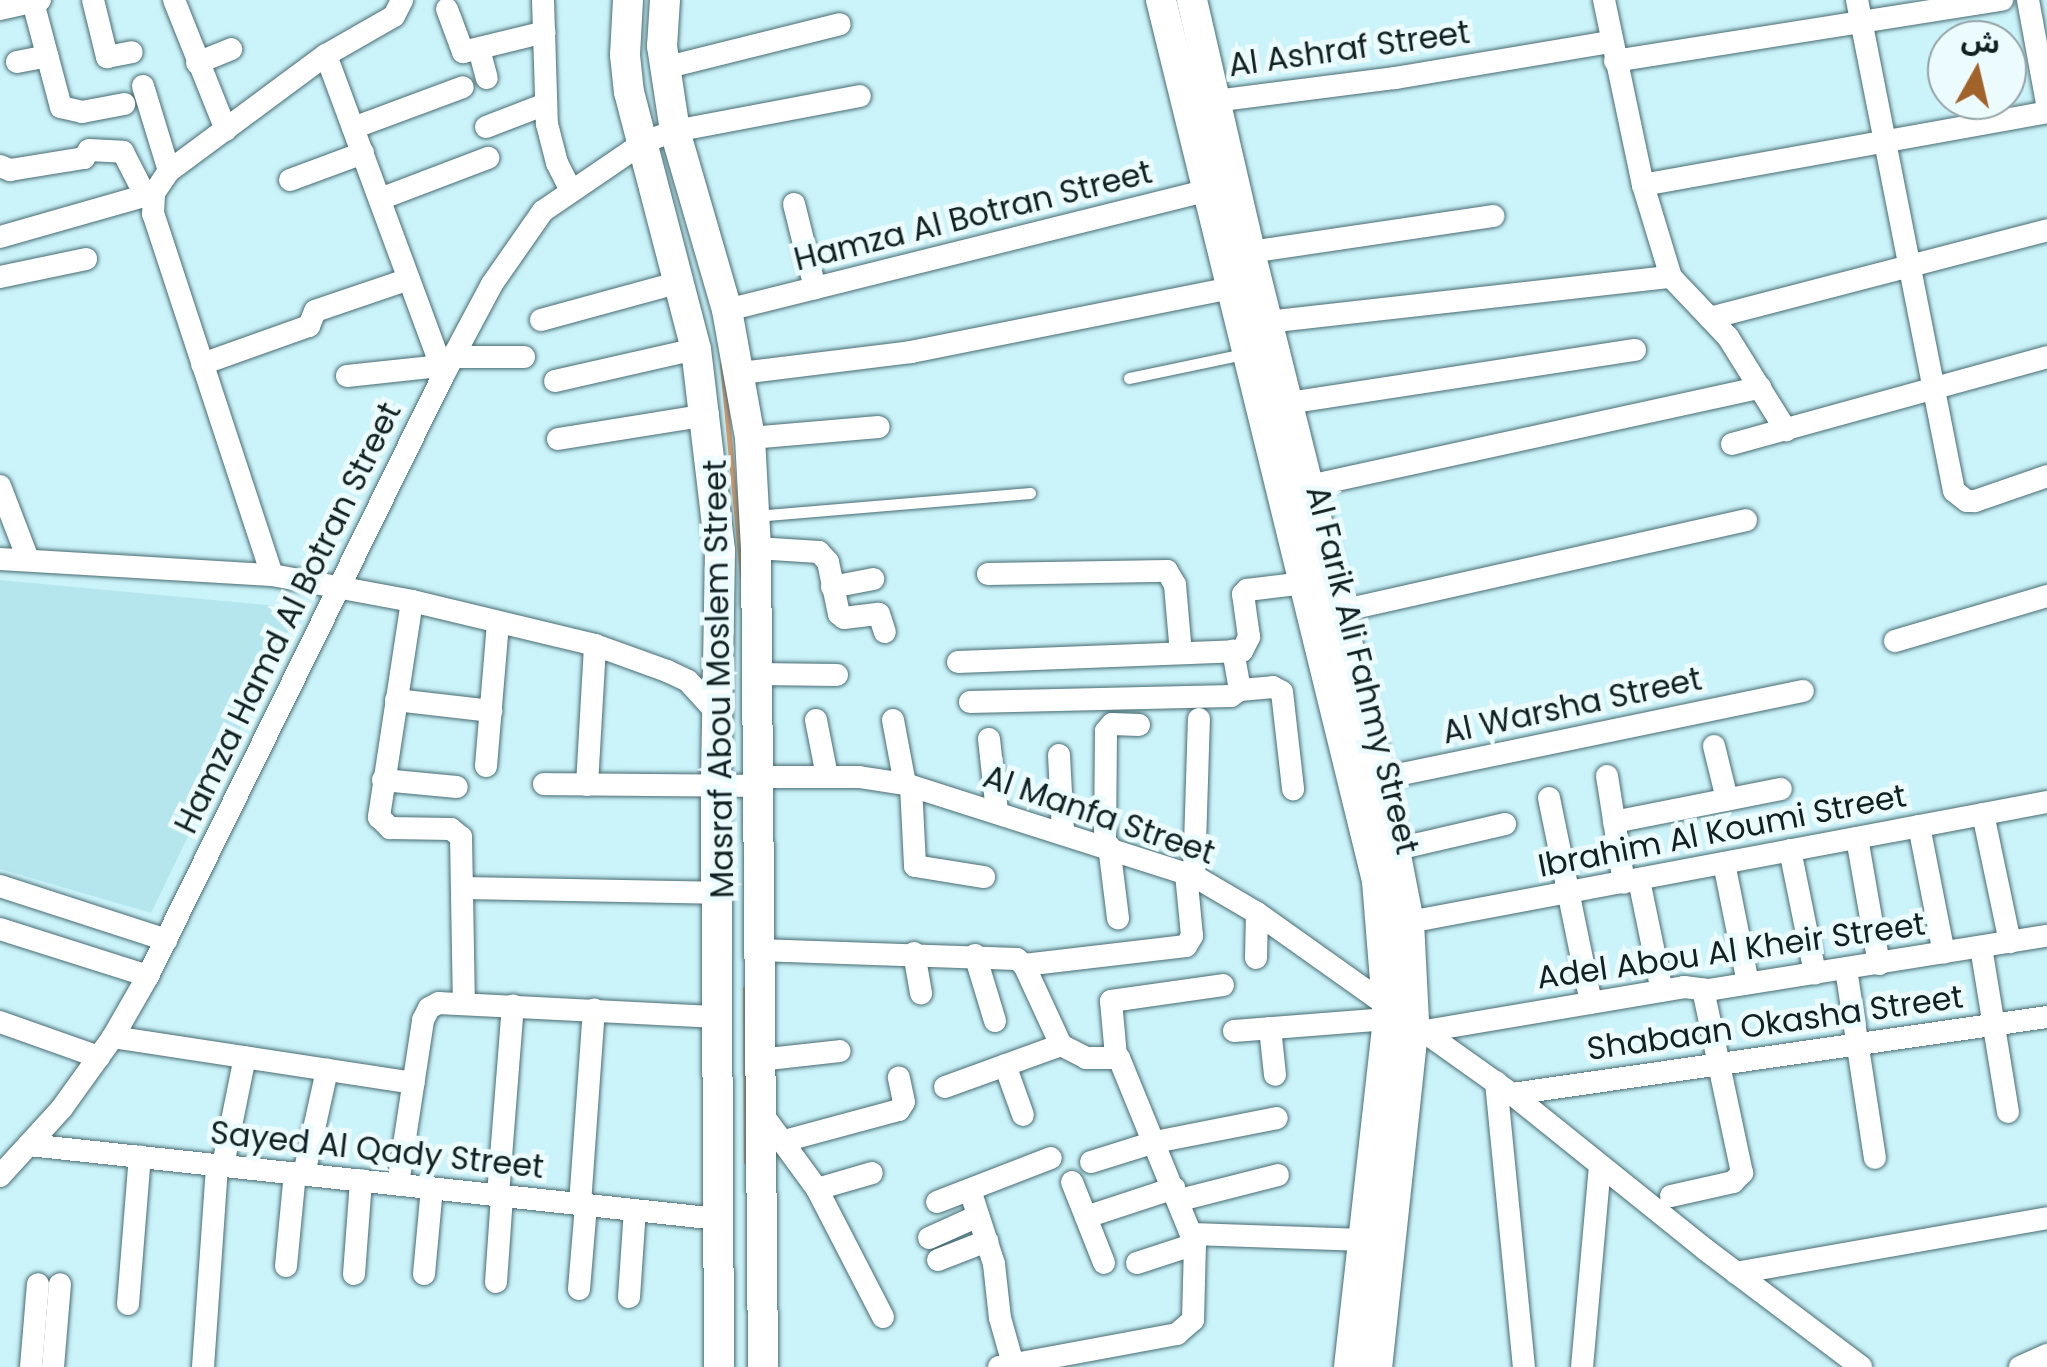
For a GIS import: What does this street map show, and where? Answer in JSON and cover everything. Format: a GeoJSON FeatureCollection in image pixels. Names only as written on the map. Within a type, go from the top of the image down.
{"type":"FeatureCollection","features":[{"type":"Feature","properties":{"kind":"street"},"geometry":{"type":"LineString","coordinates":[[93,0],[107,56],[132,52]]}},
{"type":"Feature","properties":{"kind":"street"},"geometry":{"type":"LineString","coordinates":[[174,0],[226,130]]}},
{"type":"Feature","properties":{"kind":"street"},"geometry":{"type":"LineString","coordinates":[[0,237],[158,185],[326,55],[394,16],[402,0]]}},
{"type":"Feature","properties":{"kind":"street"},"geometry":{"type":"LineString","coordinates":[[543,0],[550,144],[572,190]]}},
{"type":"Feature","properties":{"kind":"street","name":"Masraf Abou Moslem Street"},"geometry":{"type":"LineString","coordinates":[[628,0],[627,73],[696,349],[708,414],[720,551],[716,788],[718,1367]]}},
{"type":"Feature","properties":{"kind":"street","name":"Masraf Abou Moslem Street"},"geometry":{"type":"LineString","coordinates":[[665,0],[664,68],[675,131],[727,310],[750,438],[756,548],[763,1367]]}},
{"type":"Feature","properties":{"kind":"street","name":"Al Farik Ali Fahmy Street"},"geometry":{"type":"LineString","coordinates":[[1161,0],[1221,188],[1250,252],[1309,486],[1313,579],[1340,611],[1368,781],[1377,880],[1404,1020],[1364,1240],[1349,1367]]}},
{"type":"Feature","properties":{"kind":"street","name":"Al Farik Ali Fahmy Street"},"geometry":{"type":"LineString","coordinates":[[1192,0],[1215,101],[1232,288],[1368,781],[1397,849],[1409,922],[1377,1367]]}},
{"type":"Feature","properties":{"kind":"street"},"geometry":{"type":"LineString","coordinates":[[1604,0],[1642,186],[1671,277],[1728,337],[1786,430]]}},
{"type":"Feature","properties":{"kind":"street","name":"Al Ashraf Street"},"geometry":{"type":"LineString","coordinates":[[1215,101],[1612,51],[1860,10],[2002,0]]}},
{"type":"Feature","properties":{"kind":"street"},"geometry":{"type":"LineString","coordinates":[[1642,186],[2047,108],[2028,0]]}},
{"type":"Feature","properties":{"kind":"street"},"geometry":{"type":"LineString","coordinates":[[5,5],[37,1],[46,56],[61,107],[82,112],[124,104]]}},
{"type":"Feature","properties":{"kind":"street"},"geometry":{"type":"LineString","coordinates":[[448,10],[460,51],[545,32]]}},
{"type":"Feature","properties":{"kind":"street"},"geometry":{"type":"LineString","coordinates":[[1860,10],[1954,491],[1959,498],[1975,501],[2047,476]]}},
{"type":"Feature","properties":{"kind":"street"},"geometry":{"type":"LineString","coordinates":[[664,68],[840,24]]}},
{"type":"Feature","properties":{"kind":"street"},"geometry":{"type":"LineString","coordinates":[[196,63],[232,48]]}},
{"type":"Feature","properties":{"kind":"street"},"geometry":{"type":"LineString","coordinates":[[479,49],[487,78]]}},
{"type":"Feature","properties":{"kind":"street"},"geometry":{"type":"LineString","coordinates":[[326,55],[409,279],[446,366]]}},
{"type":"Feature","properties":{"kind":"street"},"geometry":{"type":"LineString","coordinates":[[17,62],[46,56]]}},
{"type":"Feature","properties":{"kind":"street"},"geometry":{"type":"LineString","coordinates":[[143,86],[158,185],[153,214],[272,575]]}},
{"type":"Feature","properties":{"kind":"street"},"geometry":{"type":"LineString","coordinates":[[354,128],[463,87]]}},
{"type":"Feature","properties":{"kind":"street","name":"Hamza Hamd Al Botran Street"},"geometry":{"type":"LineString","coordinates":[[0,1176],[98,1057],[148,976],[446,366],[515,248],[544,211],[644,142],[675,131],[860,96]]}},
{"type":"Feature","properties":{"kind":"street"},"geometry":{"type":"LineString","coordinates":[[486,127],[546,104]]}},
{"type":"Feature","properties":{"kind":"street"},"geometry":{"type":"LineString","coordinates":[[0,166],[10,170],[84,158],[90,150],[82,112]]}},
{"type":"Feature","properties":{"kind":"street"},"geometry":{"type":"LineString","coordinates":[[90,150],[124,152],[158,185]]}},
{"type":"Feature","properties":{"kind":"street"},"geometry":{"type":"LineString","coordinates":[[290,180],[363,153]]}},
{"type":"Feature","properties":{"kind":"street"},"geometry":{"type":"LineString","coordinates":[[380,199],[488,158]]}},
{"type":"Feature","properties":{"kind":"street","name":"Hamza Al Botran Street"},"geometry":{"type":"LineString","coordinates":[[727,310],[1221,188]]}},
{"type":"Feature","properties":{"kind":"street"},"geometry":{"type":"LineString","coordinates":[[794,204],[815,288]]}},
{"type":"Feature","properties":{"kind":"street"},"geometry":{"type":"LineString","coordinates":[[1250,252],[1493,216]]}},
{"type":"Feature","properties":{"kind":"street"},"geometry":{"type":"LineString","coordinates":[[1710,318],[2047,230]]}},
{"type":"Feature","properties":{"kind":"street"},"geometry":{"type":"LineString","coordinates":[[0,278],[86,259]]}},
{"type":"Feature","properties":{"kind":"street"},"geometry":{"type":"LineString","coordinates":[[1268,322],[1671,277]]}},
{"type":"Feature","properties":{"kind":"street"},"geometry":{"type":"LineString","coordinates":[[202,364],[309,326],[314,312],[409,279]]}},
{"type":"Feature","properties":{"kind":"street"},"geometry":{"type":"LineString","coordinates":[[541,320],[680,282]]}},
{"type":"Feature","properties":{"kind":"street"},"geometry":{"type":"LineString","coordinates":[[741,372],[911,352],[1232,288]]}},
{"type":"Feature","properties":{"kind":"street"},"geometry":{"type":"LineString","coordinates":[[555,381],[696,349]]}},
{"type":"Feature","properties":{"kind":"street"},"geometry":{"type":"LineString","coordinates":[[1288,403],[1635,350]]}},
{"type":"Feature","properties":{"kind":"street"},"geometry":{"type":"LineString","coordinates":[[347,376],[524,358]]}},
{"type":"Feature","properties":{"kind":"street"},"geometry":{"type":"LineString","coordinates":[[1732,444],[2047,358]]}},
{"type":"Feature","properties":{"kind":"street"},"geometry":{"type":"LineString","coordinates":[[1309,486],[1760,388]]}},
{"type":"Feature","properties":{"kind":"street"},"geometry":{"type":"LineString","coordinates":[[558,439],[708,414]]}},
{"type":"Feature","properties":{"kind":"street"},"geometry":{"type":"LineString","coordinates":[[750,438],[879,427]]}},
{"type":"Feature","properties":{"kind":"street"},"geometry":{"type":"LineString","coordinates":[[0,486],[28,559]]}},
{"type":"Feature","properties":{"kind":"street","name":"Al Farik Ali Fahmy Street"},"geometry":{"type":"LineString","coordinates":[[1340,611],[1746,520]]}},
{"type":"Feature","properties":{"kind":"street"},"geometry":{"type":"LineString","coordinates":[[756,548],[819,552],[828,562],[839,614],[844,618],[879,614],[885,632]]}},
{"type":"Feature","properties":{"kind":"street"},"geometry":{"type":"LineString","coordinates":[[0,559],[272,575],[412,601],[596,646],[688,682],[718,714]]}},
{"type":"Feature","properties":{"kind":"street"},"geometry":{"type":"LineString","coordinates":[[988,574],[1168,571],[1175,585],[1182,652]]}},
{"type":"Feature","properties":{"kind":"street"},"geometry":{"type":"LineString","coordinates":[[958,662],[1233,651],[1248,645],[1243,600],[1248,590],[1313,579]]}},
{"type":"Feature","properties":{"kind":"street"},"geometry":{"type":"LineString","coordinates":[[832,587],[873,580]]}},
{"type":"Feature","properties":{"kind":"street"},"geometry":{"type":"LineString","coordinates":[[1895,641],[2047,596]]}},
{"type":"Feature","properties":{"kind":"street"},"geometry":{"type":"LineString","coordinates":[[412,601],[378,810],[382,824],[390,828],[452,830],[462,843],[464,1003]]}},
{"type":"Feature","properties":{"kind":"street"},"geometry":{"type":"LineString","coordinates":[[486,766],[498,622]]}},
{"type":"Feature","properties":{"kind":"street"},"geometry":{"type":"LineString","coordinates":[[587,785],[596,646]]}},
{"type":"Feature","properties":{"kind":"street"},"geometry":{"type":"LineString","coordinates":[[1233,651],[1240,690]]}},
{"type":"Feature","properties":{"kind":"street"},"geometry":{"type":"LineString","coordinates":[[718,681],[837,675]]}},
{"type":"Feature","properties":{"kind":"street"},"geometry":{"type":"LineString","coordinates":[[970,702],[1231,696],[1240,690],[1274,687],[1282,692],[1293,789]]}},
{"type":"Feature","properties":{"kind":"street","name":"Al Warsha Street"},"geometry":{"type":"LineString","coordinates":[[1368,781],[1803,691]]}},
{"type":"Feature","properties":{"kind":"street"},"geometry":{"type":"LineString","coordinates":[[396,700],[491,711]]}},
{"type":"Feature","properties":{"kind":"street"},"geometry":{"type":"LineString","coordinates":[[758,950],[1002,956],[1024,965],[1186,946],[1192,936],[1190,875],[1199,719]]}},
{"type":"Feature","properties":{"kind":"street"},"geometry":{"type":"LineString","coordinates":[[816,720],[827,776]]}},
{"type":"Feature","properties":{"kind":"street"},"geometry":{"type":"LineString","coordinates":[[893,720],[908,785],[915,866],[984,877]]}},
{"type":"Feature","properties":{"kind":"street"},"geometry":{"type":"LineString","coordinates":[[1118,918],[1107,845],[1106,731],[1112,724],[1139,725]]}},
{"type":"Feature","properties":{"kind":"street"},"geometry":{"type":"LineString","coordinates":[[989,739],[996,812]]}},
{"type":"Feature","properties":{"kind":"street"},"geometry":{"type":"LineString","coordinates":[[1714,746],[1727,799]]}},
{"type":"Feature","properties":{"kind":"street"},"geometry":{"type":"LineString","coordinates":[[1059,754],[1062,832]]}},
{"type":"Feature","properties":{"kind":"street","name":"Al Manfa Street"},"geometry":{"type":"LineString","coordinates":[[544,784],[716,788],[827,776],[908,785],[1107,845],[1190,875],[1257,912],[1504,1088],[1736,1273],[1862,1367]]}},
{"type":"Feature","properties":{"kind":"street"},"geometry":{"type":"LineString","coordinates":[[1607,776],[1614,822],[1662,991]]}},
{"type":"Feature","properties":{"kind":"street"},"geometry":{"type":"LineString","coordinates":[[383,780],[456,787]]}},
{"type":"Feature","properties":{"kind":"street"},"geometry":{"type":"LineString","coordinates":[[1614,822],[1781,789]]}},
{"type":"Feature","properties":{"kind":"street"},"geometry":{"type":"LineString","coordinates":[[1549,798],[1591,1003]]}},
{"type":"Feature","properties":{"kind":"street","name":"Ibrahim Al Koumi Street"},"geometry":{"type":"LineString","coordinates":[[1409,922],[2047,802]]}},
{"type":"Feature","properties":{"kind":"street"},"geometry":{"type":"LineString","coordinates":[[1983,814],[2010,942]]}},
{"type":"Feature","properties":{"kind":"street"},"geometry":{"type":"LineString","coordinates":[[1397,849],[1505,824]]}},
{"type":"Feature","properties":{"kind":"street"},"geometry":{"type":"LineString","coordinates":[[1919,826],[1944,953]]}},
{"type":"Feature","properties":{"kind":"street"},"geometry":{"type":"LineString","coordinates":[[1857,838],[1879,964]]}},
{"type":"Feature","properties":{"kind":"street"},"geometry":{"type":"LineString","coordinates":[[1790,850],[1815,974]]}},
{"type":"Feature","properties":{"kind":"street"},"geometry":{"type":"LineString","coordinates":[[1724,863],[1748,983]]}},
{"type":"Feature","properties":{"kind":"street"},"geometry":{"type":"LineString","coordinates":[[0,886],[166,940]]}},
{"type":"Feature","properties":{"kind":"street"},"geometry":{"type":"LineString","coordinates":[[462,888],[717,893]]}},
{"type":"Feature","properties":{"kind":"street"},"geometry":{"type":"LineString","coordinates":[[1256,958],[1257,912]]}},
{"type":"Feature","properties":{"kind":"street"},"geometry":{"type":"LineString","coordinates":[[0,929],[148,976]]}},
{"type":"Feature","properties":{"kind":"street","name":"Adel Abou Al Kheir Street"},"geometry":{"type":"LineString","coordinates":[[1234,1031],[1591,1003],[1689,986],[1703,990],[2047,936]]}},
{"type":"Feature","properties":{"kind":"street"},"geometry":{"type":"LineString","coordinates":[[1981,947],[2008,1112]]}},
{"type":"Feature","properties":{"kind":"street"},"geometry":{"type":"LineString","coordinates":[[914,953],[921,993]]}},
{"type":"Feature","properties":{"kind":"street"},"geometry":{"type":"LineString","coordinates":[[975,955],[995,1021]]}},
{"type":"Feature","properties":{"kind":"street"},"geometry":{"type":"LineString","coordinates":[[1024,965],[1060,1045],[1086,1058],[1116,1056]]}},
{"type":"Feature","properties":{"kind":"street"},"geometry":{"type":"LineString","coordinates":[[1846,969],[1875,1158]]}},
{"type":"Feature","properties":{"kind":"street"},"geometry":{"type":"LineString","coordinates":[[970,1190],[986,1241],[1006,1366],[1177,1334],[1194,1320],[1193,1239],[1156,1142],[1116,1056],[1111,1001],[1224,984]]}},
{"type":"Feature","properties":{"kind":"street"},"geometry":{"type":"LineString","coordinates":[[1671,1196],[1733,1182],[1742,1173],[1703,990]]}},
{"type":"Feature","properties":{"kind":"street"},"geometry":{"type":"LineString","coordinates":[[398,1184],[423,1020],[429,1008],[438,1003],[717,1017]]}},
{"type":"Feature","properties":{"kind":"street"},"geometry":{"type":"LineString","coordinates":[[496,1282],[513,1006]]}},
{"type":"Feature","properties":{"kind":"street"},"geometry":{"type":"LineString","coordinates":[[579,1289],[594,1010]]}},
{"type":"Feature","properties":{"kind":"street","name":"Shabaan Okasha Street"},"geometry":{"type":"LineString","coordinates":[[1504,1088],[1719,1064],[2047,1017]]}},
{"type":"Feature","properties":{"kind":"street"},"geometry":{"type":"LineString","coordinates":[[0,1022],[98,1057]]}},
{"type":"Feature","properties":{"kind":"street"},"geometry":{"type":"LineString","coordinates":[[1270,1028],[1275,1076]]}},
{"type":"Feature","properties":{"kind":"street"},"geometry":{"type":"LineString","coordinates":[[112,1037],[414,1083]]}},
{"type":"Feature","properties":{"kind":"street"},"geometry":{"type":"LineString","coordinates":[[945,1088],[1060,1045]]}},
{"type":"Feature","properties":{"kind":"street"},"geometry":{"type":"LineString","coordinates":[[759,1060],[840,1051]]}},
{"type":"Feature","properties":{"kind":"street"},"geometry":{"type":"LineString","coordinates":[[204,1367],[220,1165],[245,1057]]}},
{"type":"Feature","properties":{"kind":"street"},"geometry":{"type":"LineString","coordinates":[[1005,1065],[1023,1115]]}},
{"type":"Feature","properties":{"kind":"street"},"geometry":{"type":"LineString","coordinates":[[286,1266],[300,1174],[327,1070]]}},
{"type":"Feature","properties":{"kind":"street"},"geometry":{"type":"LineString","coordinates":[[784,1140],[900,1110],[904,1102],[898,1078]]}},
{"type":"Feature","properties":{"kind":"street"},"geometry":{"type":"LineString","coordinates":[[1504,1088],[1524,1367]]}},
{"type":"Feature","properties":{"kind":"street"},"geometry":{"type":"LineString","coordinates":[[760,1111],[817,1190],[883,1316]]}},
{"type":"Feature","properties":{"kind":"street"},"geometry":{"type":"LineString","coordinates":[[1090,1162],[1156,1142],[1277,1118]]}},
{"type":"Feature","properties":{"kind":"street","name":"Sayed Al Qady Street"},"geometry":{"type":"LineString","coordinates":[[29,1145],[718,1219]]}},
{"type":"Feature","properties":{"kind":"street"},"geometry":{"type":"LineString","coordinates":[[128,1304],[140,1156]]}},
{"type":"Feature","properties":{"kind":"street"},"geometry":{"type":"LineString","coordinates":[[937,1202],[1051,1158]]}},
{"type":"Feature","properties":{"kind":"street"},"geometry":{"type":"LineString","coordinates":[[1582,1367],[1600,1167]]}},
{"type":"Feature","properties":{"kind":"street"},"geometry":{"type":"LineString","coordinates":[[817,1190],[872,1173]]}},
{"type":"Feature","properties":{"kind":"street"},"geometry":{"type":"LineString","coordinates":[[1086,1217],[1177,1194],[1278,1175]]}},
{"type":"Feature","properties":{"kind":"street"},"geometry":{"type":"LineString","coordinates":[[354,1274],[361,1180]]}},
{"type":"Feature","properties":{"kind":"street"},"geometry":{"type":"LineString","coordinates":[[1072,1182],[1104,1263]]}},
{"type":"Feature","properties":{"kind":"street"},"geometry":{"type":"LineString","coordinates":[[424,1274],[432,1188]]}},
{"type":"Feature","properties":{"kind":"street"},"geometry":{"type":"LineString","coordinates":[[629,1297],[635,1210]]}},
{"type":"Feature","properties":{"kind":"street"},"geometry":{"type":"LineString","coordinates":[[978,1216],[934,1249],[986,1241]]}},
{"type":"Feature","properties":{"kind":"street"},"geometry":{"type":"LineString","coordinates":[[1736,1273],[2047,1218]]}},
{"type":"Feature","properties":{"kind":"street"},"geometry":{"type":"LineString","coordinates":[[1137,1263],[1193,1239],[1364,1240]]}},
{"type":"Feature","properties":{"kind":"street"},"geometry":{"type":"LineString","coordinates":[[31,1367],[49,1284],[53,1367]]}},
{"type":"Feature","properties":{"kind":"street"},"geometry":{"type":"LineString","coordinates":[[2020,1367],[2047,1355]]}},
{"type":"Feature","properties":{"kind":"lane"},"geometry":{"type":"LineString","coordinates":[[1129,378],[1248,353]]}},
{"type":"Feature","properties":{"kind":"lane"},"geometry":{"type":"LineString","coordinates":[[754,516],[1030,493]]}},
{"type":"Feature","properties":{"kind":"shaded area"},"geometry":{"type":"Polygon","coordinates":[[[0,580],[299,608],[151,913],[0,869],[0,580]]]}},
{"type":"Feature","properties":{"kind":"waterway"},"geometry":{"type":"LineString","coordinates":[[722,364],[742,577]]}},
{"type":"Feature","properties":{"kind":"waterway"},"geometry":{"type":"LineString","coordinates":[[745,988],[746,1162]]}}]}
